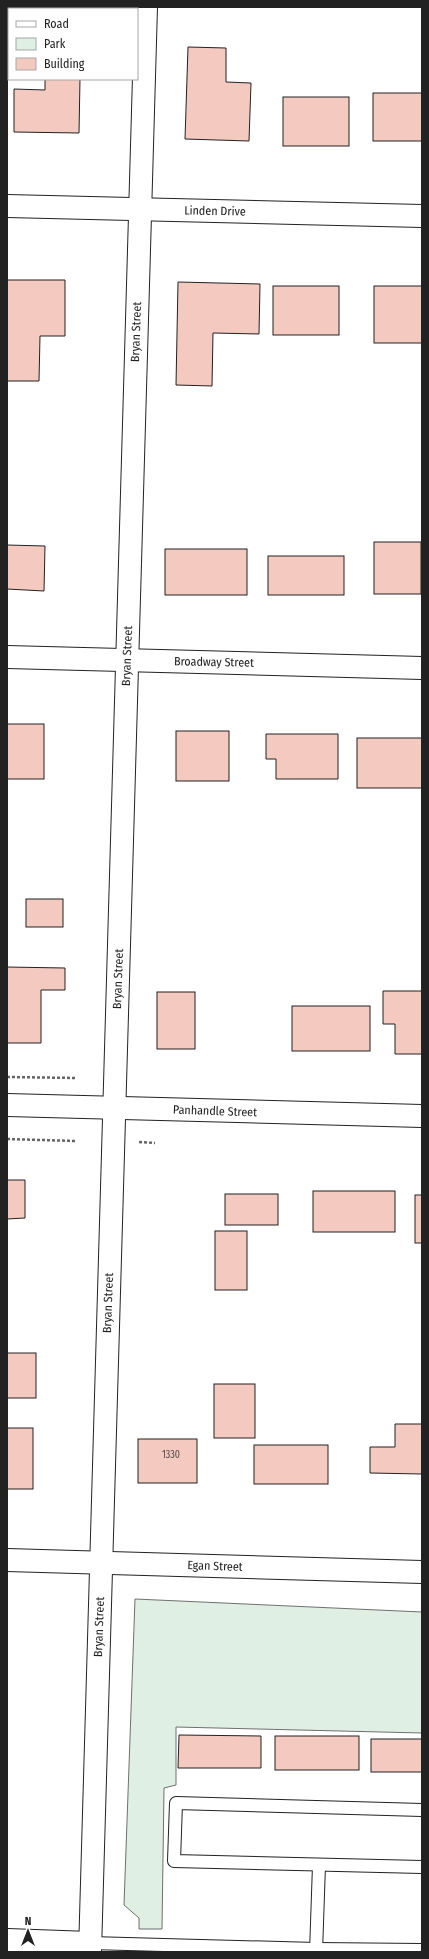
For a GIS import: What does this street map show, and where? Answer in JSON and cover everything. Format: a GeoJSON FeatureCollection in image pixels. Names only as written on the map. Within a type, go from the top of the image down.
{"type":"FeatureCollection","features":[{"type":"Feature","properties":{"kind":"street","name":"Bryan Street"},"geometry":{"type":"LineString","coordinates":[[90,1947],[146,7]]}},
{"type":"Feature","properties":{"kind":"street","name":"Linden Drive"},"geometry":{"type":"LineString","coordinates":[[7,206],[422,216]]}},
{"type":"Feature","properties":{"kind":"street","name":"Broadway Street"},"geometry":{"type":"LineString","coordinates":[[7,657],[422,668]]}},
{"type":"Feature","properties":{"kind":"street","name":"Panhandle Street"},"geometry":{"type":"LineString","coordinates":[[7,1105],[422,1116]]}},
{"type":"Feature","properties":{"kind":"street","name":"Egan Street"},"geometry":{"type":"LineString","coordinates":[[7,1560],[422,1572]]}},
{"type":"Feature","properties":{"kind":"street"},"geometry":{"type":"LineString","coordinates":[[7,1940],[90,1947]]}},
{"type":"Feature","properties":{"kind":"lane"},"geometry":{"type":"LineString","coordinates":[[422,1810],[176,1803],[174,1861],[422,1867]]}},
{"type":"Feature","properties":{"kind":"lane"},"geometry":{"type":"LineString","coordinates":[[316,1951],[319,1865]]}},
{"type":"Feature","properties":{"kind":"lane"},"geometry":{"type":"LineString","coordinates":[[90,1947],[316,1951],[422,1950]]}},
{"type":"Feature","properties":{"kind":"path"},"geometry":{"type":"LineString","coordinates":[[7,1077],[76,1078]]}},
{"type":"Feature","properties":{"kind":"path"},"geometry":{"type":"LineString","coordinates":[[7,1139],[75,1141]]}},
{"type":"Feature","properties":{"kind":"green space"},"geometry":{"type":"Polygon","coordinates":[[[135,1599],[422,1612],[422,1733],[176,1727],[176,1785],[164,1788],[162,1929],[139,1929],[139,1918],[124,1905],[135,1599]]]}},
{"type":"Feature","properties":{"kind":"building"},"geometry":{"type":"Polygon","coordinates":[[[188,47],[226,48],[226,82],[251,83],[249,141],[185,139],[188,47]]]}},
{"type":"Feature","properties":{"kind":"building"},"geometry":{"type":"Polygon","coordinates":[[[45,80],[80,80],[79,133],[14,132],[14,89],[45,90],[45,80]]]}},
{"type":"Feature","properties":{"kind":"building"},"geometry":{"type":"Polygon","coordinates":[[[373,93],[422,93],[422,141],[373,141],[373,93]]]}},
{"type":"Feature","properties":{"kind":"building"},"geometry":{"type":"Polygon","coordinates":[[[283,97],[349,97],[349,146],[283,146],[283,97]]]}},
{"type":"Feature","properties":{"kind":"building"},"geometry":{"type":"Polygon","coordinates":[[[7,280],[65,280],[65,336],[40,336],[39,381],[7,381],[7,280]]]}},
{"type":"Feature","properties":{"kind":"building"},"geometry":{"type":"Polygon","coordinates":[[[178,282],[260,284],[259,334],[213,333],[212,386],[176,385],[178,282]]]}},
{"type":"Feature","properties":{"kind":"building"},"geometry":{"type":"Polygon","coordinates":[[[273,286],[339,286],[339,335],[273,335],[273,286]]]}},
{"type":"Feature","properties":{"kind":"building"},"geometry":{"type":"Polygon","coordinates":[[[374,286],[422,286],[422,343],[374,343],[374,286]]]}},
{"type":"Feature","properties":{"kind":"building"},"geometry":{"type":"Polygon","coordinates":[[[374,542],[421,542],[421,594],[374,594],[374,542]]]}},
{"type":"Feature","properties":{"kind":"building"},"geometry":{"type":"Polygon","coordinates":[[[7,545],[45,546],[44,591],[7,589],[7,545]]]}},
{"type":"Feature","properties":{"kind":"building"},"geometry":{"type":"Polygon","coordinates":[[[165,549],[247,549],[247,595],[165,595],[165,549]]]}},
{"type":"Feature","properties":{"kind":"building"},"geometry":{"type":"Polygon","coordinates":[[[268,556],[344,556],[344,595],[268,595],[268,556]]]}},
{"type":"Feature","properties":{"kind":"building"},"geometry":{"type":"Polygon","coordinates":[[[7,724],[44,724],[44,779],[7,779],[7,724]]]}},
{"type":"Feature","properties":{"kind":"building"},"geometry":{"type":"Polygon","coordinates":[[[176,731],[229,731],[229,781],[176,781],[176,731]]]}},
{"type":"Feature","properties":{"kind":"building"},"geometry":{"type":"Polygon","coordinates":[[[266,734],[338,734],[338,779],[276,779],[276,759],[266,759],[266,734]]]}},
{"type":"Feature","properties":{"kind":"building"},"geometry":{"type":"Polygon","coordinates":[[[357,738],[422,738],[422,788],[357,788],[357,738]]]}},
{"type":"Feature","properties":{"kind":"building"},"geometry":{"type":"Polygon","coordinates":[[[26,899],[63,899],[63,927],[26,927],[26,899]]]}},
{"type":"Feature","properties":{"kind":"building"},"geometry":{"type":"Polygon","coordinates":[[[7,967],[65,968],[65,990],[41,990],[41,1043],[7,1043],[7,967]]]}},
{"type":"Feature","properties":{"kind":"building"},"geometry":{"type":"Polygon","coordinates":[[[383,991],[422,991],[422,1054],[395,1054],[395,1024],[383,1024],[383,991]]]}},
{"type":"Feature","properties":{"kind":"building"},"geometry":{"type":"Polygon","coordinates":[[[157,992],[195,992],[195,1049],[157,1049],[157,992]]]}},
{"type":"Feature","properties":{"kind":"building"},"geometry":{"type":"Polygon","coordinates":[[[292,1006],[370,1006],[370,1051],[292,1051],[292,1006]]]}},
{"type":"Feature","properties":{"kind":"building"},"geometry":{"type":"Polygon","coordinates":[[[7,1180],[25,1180],[25,1218],[7,1219],[7,1180]]]}},
{"type":"Feature","properties":{"kind":"building"},"geometry":{"type":"Polygon","coordinates":[[[313,1191],[395,1191],[395,1232],[313,1232],[313,1191]]]}},
{"type":"Feature","properties":{"kind":"building"},"geometry":{"type":"Polygon","coordinates":[[[225,1194],[278,1194],[278,1225],[225,1225],[225,1194]]]}},
{"type":"Feature","properties":{"kind":"building"},"geometry":{"type":"Polygon","coordinates":[[[415,1195],[422,1195],[422,1243],[415,1243],[415,1195]]]}},
{"type":"Feature","properties":{"kind":"building"},"geometry":{"type":"Polygon","coordinates":[[[215,1231],[247,1231],[247,1290],[215,1290],[215,1231]]]}},
{"type":"Feature","properties":{"kind":"building"},"geometry":{"type":"Polygon","coordinates":[[[7,1353],[36,1353],[36,1398],[7,1398],[7,1353]]]}},
{"type":"Feature","properties":{"kind":"building"},"geometry":{"type":"Polygon","coordinates":[[[214,1384],[255,1384],[255,1438],[214,1438],[214,1384]]]}},
{"type":"Feature","properties":{"kind":"building"},"geometry":{"type":"Polygon","coordinates":[[[395,1424],[422,1424],[422,1474],[370,1473],[370,1447],[395,1447],[395,1424]]]}},
{"type":"Feature","properties":{"kind":"building"},"geometry":{"type":"Polygon","coordinates":[[[7,1428],[33,1428],[33,1489],[7,1489],[7,1428]]]}},
{"type":"Feature","properties":{"kind":"building"},"geometry":{"type":"Polygon","coordinates":[[[138,1439],[197,1439],[197,1483],[138,1483],[138,1439]]]}},
{"type":"Feature","properties":{"kind":"building"},"geometry":{"type":"Polygon","coordinates":[[[254,1445],[328,1445],[328,1484],[254,1484],[254,1445]]]}},
{"type":"Feature","properties":{"kind":"building"},"geometry":{"type":"Polygon","coordinates":[[[179,1735],[261,1736],[261,1768],[178,1768],[179,1735]]]}},
{"type":"Feature","properties":{"kind":"building"},"geometry":{"type":"Polygon","coordinates":[[[275,1736],[359,1736],[359,1770],[275,1770],[275,1736]]]}},
{"type":"Feature","properties":{"kind":"building"},"geometry":{"type":"Polygon","coordinates":[[[371,1739],[422,1739],[422,1772],[371,1772],[371,1739]]]}}]}
